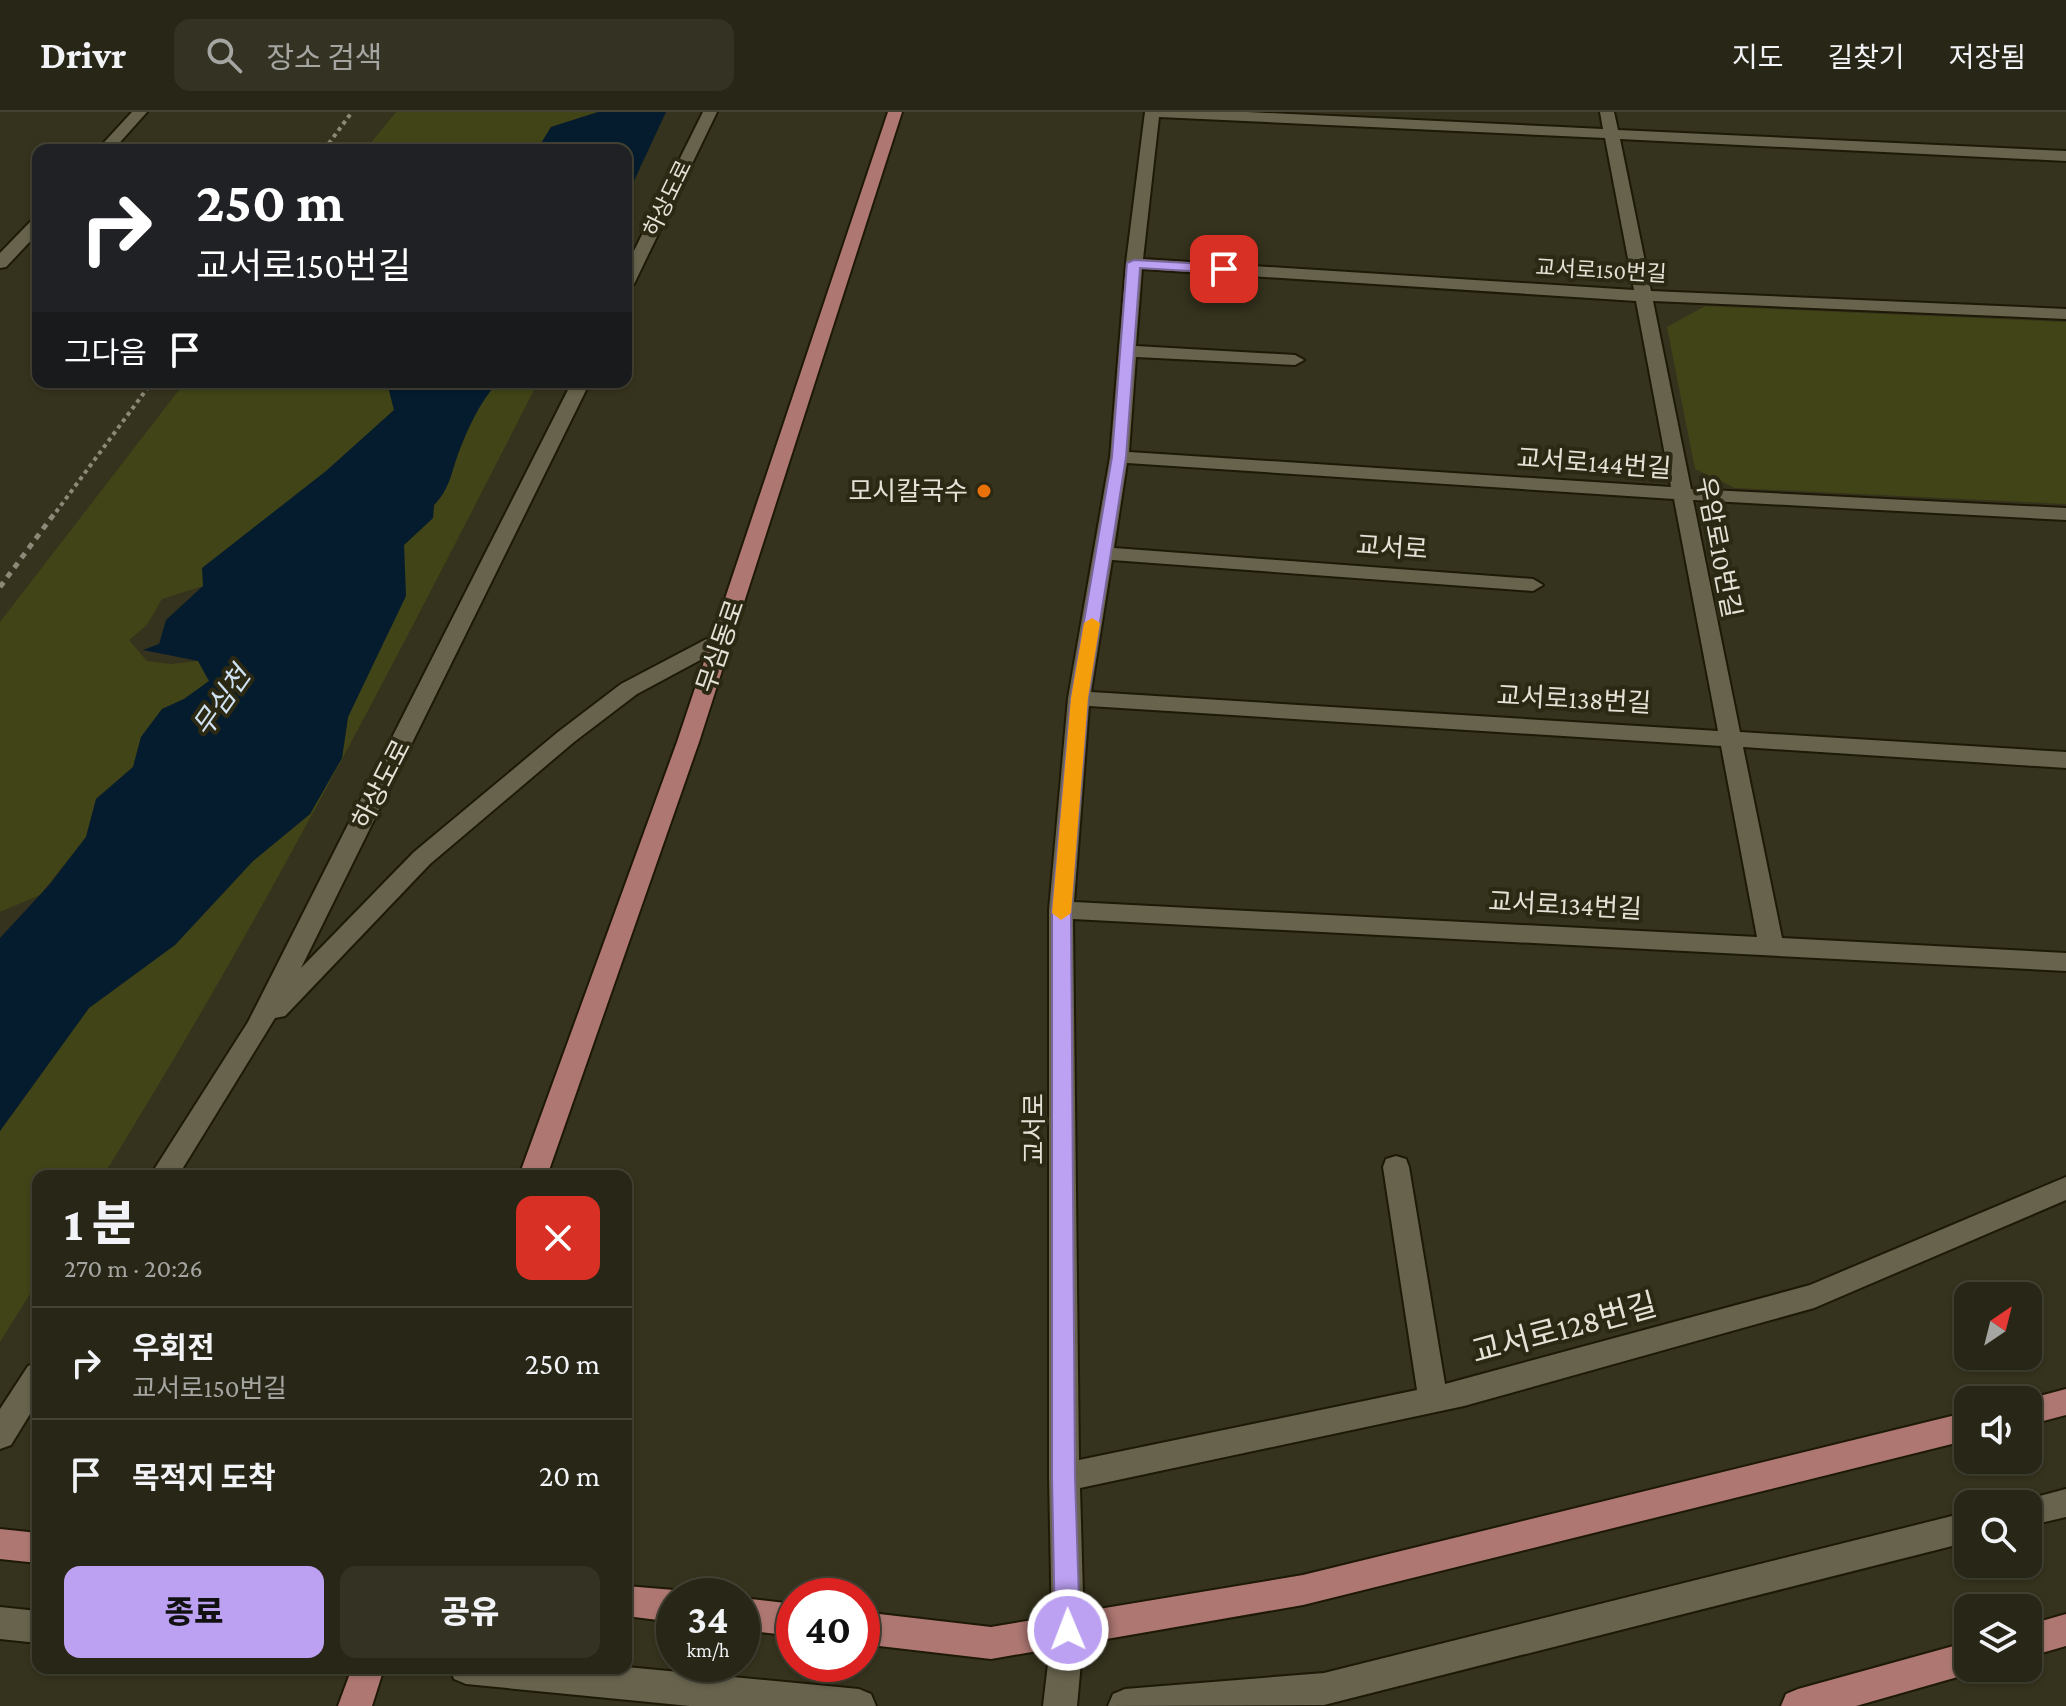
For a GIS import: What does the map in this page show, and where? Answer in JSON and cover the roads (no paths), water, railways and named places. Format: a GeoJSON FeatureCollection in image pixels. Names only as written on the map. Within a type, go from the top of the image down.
{"type":"FeatureCollection","features":[{"type":"Feature","properties":{"kind":"main road","name":"무심동로"},"geometry":{"type":"LineString","coordinates":[[535,1170],[723,639],[895,112]]}},
{"type":"Feature","properties":{"kind":"main road"},"geometry":{"type":"LineString","coordinates":[[2042,1408],[2066,1402]]}},
{"type":"Feature","properties":{"kind":"main road"},"geometry":{"type":"LineString","coordinates":[[880,1630],[991,1643],[1303,1590],[1954,1429]]}},
{"type":"Feature","properties":{"kind":"main road"},"geometry":{"type":"LineString","coordinates":[[0,1544],[32,1547]]}},
{"type":"Feature","properties":{"kind":"main road"},"geometry":{"type":"LineString","coordinates":[[632,1602],[656,1604]]}},
{"type":"Feature","properties":{"kind":"main road"},"geometry":{"type":"LineString","coordinates":[[2042,1637],[2066,1630]]}},
{"type":"Feature","properties":{"kind":"main road"},"geometry":{"type":"LineString","coordinates":[[1798,1706],[1954,1662]]}},
{"type":"Feature","properties":{"kind":"main road"},"geometry":{"type":"LineString","coordinates":[[355,1706],[366,1674]]}},
{"type":"Feature","properties":{"kind":"street"},"geometry":{"type":"LineString","coordinates":[[111,144],[140,112]]}},
{"type":"Feature","properties":{"kind":"street","name":"하상도로"},"geometry":{"type":"LineString","coordinates":[[632,272],[710,112]]}},
{"type":"Feature","properties":{"kind":"street"},"geometry":{"type":"LineString","coordinates":[[1153,112],[2066,156]]}},
{"type":"Feature","properties":{"kind":"street","name":"교서로"},"geometry":{"type":"LineString","coordinates":[[1060,1706],[1068,1630],[1064,1477],[1061,910],[1079,698],[1119,457],[1134,263],[1153,112]]}},
{"type":"Feature","properties":{"kind":"street","name":"우암로10번길"},"geometry":{"type":"LineString","coordinates":[[1607,112],[1771,945]]}},
{"type":"Feature","properties":{"kind":"street"},"geometry":{"type":"LineString","coordinates":[[0,263],[32,229]]}},
{"type":"Feature","properties":{"kind":"street","name":"교서로150번길"},"geometry":{"type":"LineString","coordinates":[[1134,263],[1645,296],[2066,314]]}},
{"type":"Feature","properties":{"kind":"street"},"geometry":{"type":"LineString","coordinates":[[1127,351],[1295,360]]}},
{"type":"Feature","properties":{"kind":"street","name":"하상도로"},"geometry":{"type":"LineString","coordinates":[[168,1170],[258,1028],[578,388]]}},
{"type":"Feature","properties":{"kind":"street","name":"교서로144번길"},"geometry":{"type":"LineString","coordinates":[[1119,457],[1683,494],[2066,514]]}},
{"type":"Feature","properties":{"kind":"street","name":"교서로"},"geometry":{"type":"LineString","coordinates":[[1103,553],[1533,585]]}},
{"type":"Feature","properties":{"kind":"street"},"geometry":{"type":"LineString","coordinates":[[258,1028],[422,858],[554,747],[629,689],[723,639]]}},
{"type":"Feature","properties":{"kind":"street","name":"교서로138번길"},"geometry":{"type":"LineString","coordinates":[[1079,698],[2066,760]]}},
{"type":"Feature","properties":{"kind":"street","name":"교서로134번길"},"geometry":{"type":"LineString","coordinates":[[1061,910],[2066,962]]}},
{"type":"Feature","properties":{"kind":"street"},"geometry":{"type":"LineString","coordinates":[[1396,1167],[1433,1399]]}},
{"type":"Feature","properties":{"kind":"street","name":"교서로128번길"},"geometry":{"type":"LineString","coordinates":[[1064,1477],[1433,1399],[1814,1296],[2066,1188]]}},
{"type":"Feature","properties":{"kind":"street"},"geometry":{"type":"LineString","coordinates":[[0,1435],[32,1384]]}},
{"type":"Feature","properties":{"kind":"street"},"geometry":{"type":"LineString","coordinates":[[2042,1509],[2066,1503]]}},
{"type":"Feature","properties":{"kind":"street"},"geometry":{"type":"LineString","coordinates":[[1125,1706],[1324,1689],[1954,1531]]}},
{"type":"Feature","properties":{"kind":"street"},"geometry":{"type":"LineString","coordinates":[[0,1623],[32,1626]]}},
{"type":"Feature","properties":{"kind":"street"},"geometry":{"type":"LineString","coordinates":[[528,1674],[859,1706]]}},
{"type":"Feature","properties":{"kind":"water"},"geometry":{"type":"Polygon","coordinates":[[[598,112],[666,112],[632,185],[632,144],[541,144],[551,127],[598,112]]]}},
{"type":"Feature","properties":{"kind":"water","name":"무심천"},"geometry":{"type":"Polygon","coordinates":[[[388,388],[493,388],[470,425],[446,488],[434,505],[433,518],[404,545],[406,596],[348,717],[342,758],[310,814],[253,861],[175,945],[89,1008],[0,1131],[0,938],[50,884],[86,837],[96,799],[133,767],[141,737],[162,709],[184,699],[209,681],[198,661],[143,650],[159,644],[166,620],[203,586],[202,568],[326,471],[394,410],[388,388]]]}},
{"type":"Feature","properties":{"kind":"place","name":"모시칼국수"},"geometry":{"type":"Point","coordinates":[984,491]}}]}
